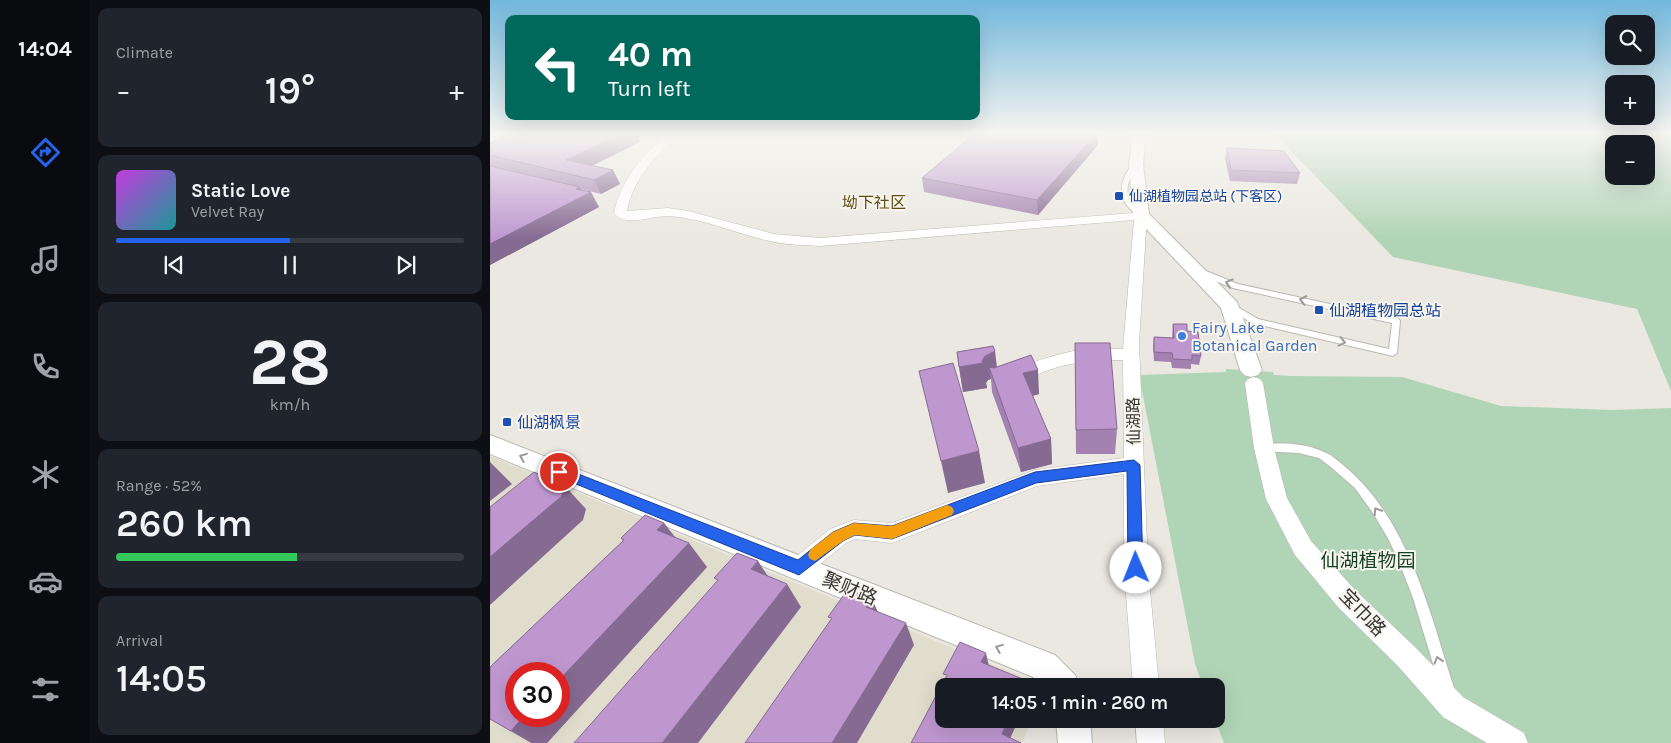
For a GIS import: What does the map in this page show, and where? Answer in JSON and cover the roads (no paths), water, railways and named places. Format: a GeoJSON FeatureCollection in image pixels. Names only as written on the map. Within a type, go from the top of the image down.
{"type":"FeatureCollection","features":[{"type":"Feature","properties":{"kind":"street"},"geometry":{"type":"LineString","coordinates":[[641,170],[620,205],[620,213],[627,216],[668,212],[688,215],[773,238],[820,242],[1017,227],[1141,215],[1230,306],[1252,377]]}},
{"type":"Feature","properties":{"kind":"street","name":"仙湖路"},"geometry":{"type":"LineString","coordinates":[[1137,170],[1141,215],[1132,354],[1136,568],[1145,678]]}},
{"type":"Feature","properties":{"kind":"street"},"geometry":{"type":"LineString","coordinates":[[1005,381],[1041,366],[1078,356],[1132,354]]}},
{"type":"Feature","properties":{"kind":"street","name":"宝巾路"},"geometry":{"type":"LineString","coordinates":[[1252,377],[1264,448],[1277,499],[1303,548],[1346,598],[1407,657],[1453,707],[1514,743]]}},
{"type":"Feature","properties":{"kind":"street","name":"聚财路"},"geometry":{"type":"LineString","coordinates":[[490,444],[655,520],[799,568],[1044,666],[1056,678]]}},
{"type":"Feature","properties":{"kind":"street"},"geometry":{"type":"LineString","coordinates":[[799,568],[838,536],[854,529],[892,533],[1035,478],[1134,465]]}},
{"type":"Feature","properties":{"kind":"street"},"geometry":{"type":"LineString","coordinates":[[1074,728],[1075,743]]}},
{"type":"Feature","properties":{"kind":"street"},"geometry":{"type":"LineString","coordinates":[[1150,728],[1151,743]]}},
{"type":"Feature","properties":{"kind":"lane"},"geometry":{"type":"LineString","coordinates":[[1193,268],[1236,286],[1396,321],[1393,353],[1255,321],[1240,314],[1230,306]]}},
{"type":"Feature","properties":{"kind":"lane"},"geometry":{"type":"LineString","coordinates":[[1264,448],[1289,446],[1321,454],[1349,475],[1364,492],[1378,512],[1402,558],[1427,623],[1453,707]]}},
{"type":"Feature","properties":{"kind":"place","name":"仙湖植物园总站 (下客区)"},"geometry":{"type":"Point","coordinates":[1119,196]}},
{"type":"Feature","properties":{"kind":"place","name":"仙湖植物园总站"},"geometry":{"type":"Point","coordinates":[1319,310]}},
{"type":"Feature","properties":{"kind":"place","name":"Fairy Lake Botanical Garden"},"geometry":{"type":"Point","coordinates":[1182,336]}},
{"type":"Feature","properties":{"kind":"place","name":"仙湖枫景"},"geometry":{"type":"Point","coordinates":[507,422]}},
{"type":"Feature","properties":{"kind":"district","name":"坳下社区"},"geometry":{"type":"Point","coordinates":[874,202]}},
{"type":"Feature","properties":{"kind":"park label","name":"仙湖植物园"},"geometry":{"type":"Point","coordinates":[1368,560]}}]}
